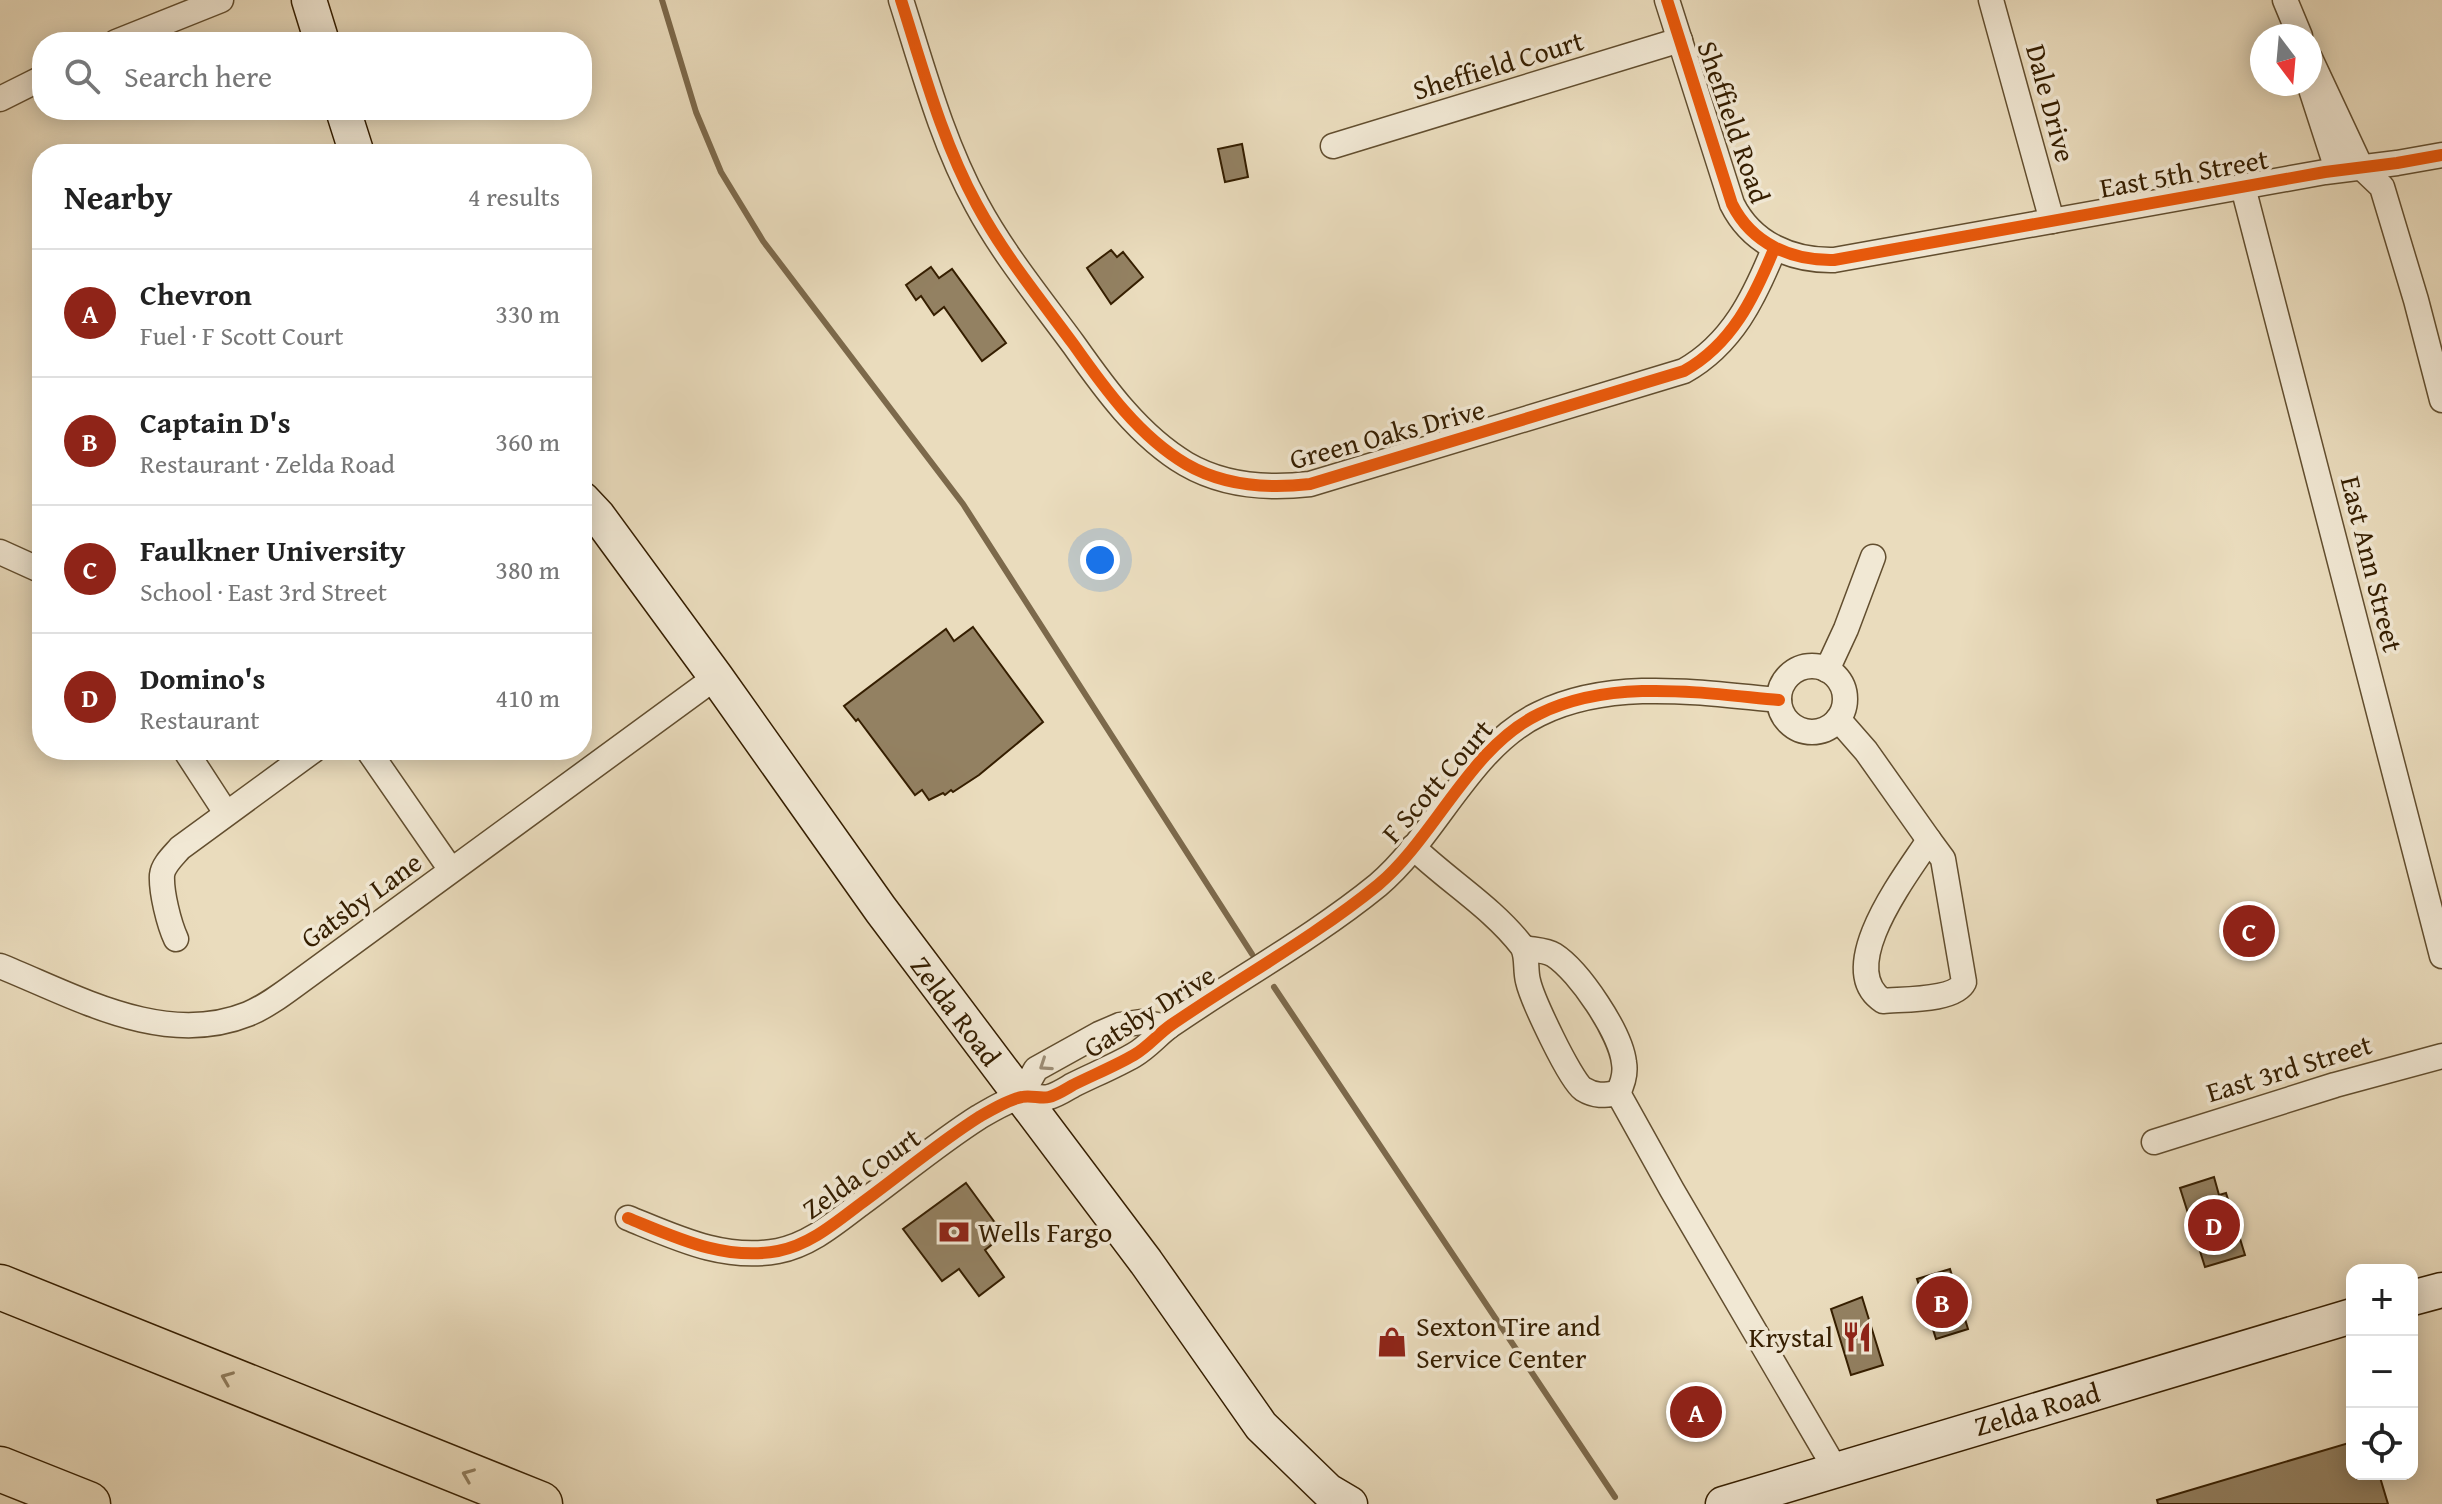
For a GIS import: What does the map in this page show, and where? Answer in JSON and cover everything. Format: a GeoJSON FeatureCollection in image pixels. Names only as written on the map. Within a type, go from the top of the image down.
{"type":"FeatureCollection","features":[{"type":"Feature","properties":{"kind":"highway"},"geometry":{"type":"LineString","coordinates":[[0,1287],[540,1504]]}},
{"type":"Feature","properties":{"kind":"highway"},"geometry":{"type":"LineString","coordinates":[[0,1469],[88,1504]]}},
{"type":"Feature","properties":{"kind":"main road"},"geometry":{"type":"LineString","coordinates":[[309,0],[319,32]]}},
{"type":"Feature","properties":{"kind":"main road"},"geometry":{"type":"LineString","coordinates":[[346,120],[354,144]]}},
{"type":"Feature","properties":{"kind":"main road","name":"Zelda Road"},"geometry":{"type":"LineString","coordinates":[[592,510],[716,677],[858,878],[1146,1262],[1261,1426],[1328,1491],[1350,1504]]}},
{"type":"Feature","properties":{"kind":"main road"},"geometry":{"type":"LineString","coordinates":[[2418,1296],[2442,1290]]}},
{"type":"Feature","properties":{"kind":"main road","name":"Zelda Road"},"geometry":{"type":"LineString","coordinates":[[1723,1504],[2346,1318]]}},
{"type":"Feature","properties":{"kind":"street"},"geometry":{"type":"LineString","coordinates":[[141,32],[221,0]]}},
{"type":"Feature","properties":{"kind":"street","name":"Green Oaks Drive"},"geometry":{"type":"LineString","coordinates":[[901,0],[949,143],[976,203],[1000,243],[1084,359],[1134,421],[1157,444],[1188,465],[1228,480],[1273,487],[1310,484],[1684,371],[1711,354],[1730,335],[1774,249]]}},
{"type":"Feature","properties":{"kind":"street","name":"Sheffield Road"},"geometry":{"type":"LineString","coordinates":[[1667,0],[1732,204],[1745,225],[1774,249]]}},
{"type":"Feature","properties":{"kind":"street","name":"Dale Drive"},"geometry":{"type":"LineString","coordinates":[[1991,0],[2052,221]]}},
{"type":"Feature","properties":{"kind":"street"},"geometry":{"type":"LineString","coordinates":[[2285,0],[2295,24]]}},
{"type":"Feature","properties":{"kind":"street","name":"Sheffield Court"},"geometry":{"type":"LineString","coordinates":[[1333,146],[1680,40]]}},
{"type":"Feature","properties":{"kind":"street"},"geometry":{"type":"LineString","coordinates":[[0,99],[32,83]]}},
{"type":"Feature","properties":{"kind":"street"},"geometry":{"type":"LineString","coordinates":[[2322,84],[2361,167],[2382,187],[2442,400]]}},
{"type":"Feature","properties":{"kind":"street"},"geometry":{"type":"LineString","coordinates":[[2313,96],[2334,160],[2361,167]]}},
{"type":"Feature","properties":{"kind":"street","name":"East 5th Street"},"geometry":{"type":"LineString","coordinates":[[1774,249],[1800,258],[1834,260],[2442,155]]}},
{"type":"Feature","properties":{"kind":"street","name":"East Ann Street"},"geometry":{"type":"LineString","coordinates":[[2243,187],[2442,956]]}},
{"type":"Feature","properties":{"kind":"street"},"geometry":{"type":"LineString","coordinates":[[0,552],[32,559]]}},
{"type":"Feature","properties":{"kind":"street"},"geometry":{"type":"LineString","coordinates":[[1827,670],[1873,557]]}},
{"type":"Feature","properties":{"kind":"street"},"geometry":{"type":"LineString","coordinates":[[1810,666],[1827,670],[1838,679],[1843,689],[1845,699],[1838,719],[1821,731],[1799,730],[1789,724],[1783,715],[1779,700],[1783,683],[1790,674],[1810,666]]}},
{"type":"Feature","properties":{"kind":"street","name":"Gatsby Lane"},"geometry":{"type":"LineString","coordinates":[[0,966],[98,1005],[156,1024],[182,1026],[237,1018],[267,1004],[716,677]]}},
{"type":"Feature","properties":{"kind":"street","name":"F Scott Court"},"geometry":{"type":"LineString","coordinates":[[1256,971],[1380,883],[1437,821],[1467,776],[1497,743],[1513,729],[1553,708],[1575,701],[1627,693],[1685,692],[1779,700]]}},
{"type":"Feature","properties":{"kind":"street"},"geometry":{"type":"LineString","coordinates":[[1838,719],[1866,751],[1943,859],[1965,972],[1962,987],[1950,994],[1883,1001],[1871,991],[1866,979],[1870,940],[1889,903],[1929,840]]}},
{"type":"Feature","properties":{"kind":"street"},"geometry":{"type":"LineString","coordinates":[[192,760],[226,813]]}},
{"type":"Feature","properties":{"kind":"street"},"geometry":{"type":"LineString","coordinates":[[176,939],[170,926],[162,874],[180,848],[300,760]]}},
{"type":"Feature","properties":{"kind":"street"},"geometry":{"type":"LineString","coordinates":[[375,760],[451,870]]}},
{"type":"Feature","properties":{"kind":"street","name":"F Scott Court"},"geometry":{"type":"LineString","coordinates":[[1413,847],[1434,868],[1486,909],[1524,948],[1552,954],[1581,980],[1608,1021],[1624,1061],[1624,1082],[1618,1093]]}},
{"type":"Feature","properties":{"kind":"street"},"geometry":{"type":"LineString","coordinates":[[1524,948],[1528,983],[1571,1075],[1582,1088],[1599,1096],[1618,1093],[1836,1470]]}},
{"type":"Feature","properties":{"kind":"street","name":"Gatsby Drive"},"geometry":{"type":"LineString","coordinates":[[1168,1027],[1141,1022],[1120,1025],[1099,1034],[1036,1069],[1020,1097],[1048,1097],[1137,1053],[1168,1027],[1256,971]]}},
{"type":"Feature","properties":{"kind":"street","name":"East 3rd Street"},"geometry":{"type":"LineString","coordinates":[[2154,1142],[2293,1097],[2442,1056]]}},
{"type":"Feature","properties":{"kind":"street","name":"Zelda Court"},"geometry":{"type":"LineString","coordinates":[[628,1218],[717,1251],[758,1253],[791,1248],[817,1236],[980,1117],[1020,1097]]}},
{"type":"Feature","properties":{"kind":"building"},"geometry":{"type":"Polygon","coordinates":[[[1242,144],[1248,177],[1225,182],[1218,149],[1242,144]]]}},
{"type":"Feature","properties":{"kind":"building"},"geometry":{"type":"Polygon","coordinates":[[[1111,250],[1117,257],[1123,252],[1143,277],[1111,304],[1087,268],[1111,250]]]}},
{"type":"Feature","properties":{"kind":"building"},"geometry":{"type":"Polygon","coordinates":[[[931,267],[939,278],[952,269],[1006,343],[982,361],[944,307],[934,315],[921,296],[916,300],[906,285],[931,267]]]}},
{"type":"Feature","properties":{"kind":"building"},"geometry":{"type":"Polygon","coordinates":[[[973,627],[1043,722],[979,775],[953,792],[951,790],[929,800],[922,790],[915,795],[858,719],[856,721],[844,706],[946,629],[954,641],[973,627]]]}},
{"type":"Feature","properties":{"kind":"building"},"geometry":{"type":"Polygon","coordinates":[[[2214,1177],[2219,1195],[2226,1193],[2245,1255],[2205,1267],[2180,1188],[2214,1177]]]}},
{"type":"Feature","properties":{"kind":"building","name":"Wells Fargo"},"geometry":{"type":"Polygon","coordinates":[[[966,1183],[1004,1235],[985,1250],[1004,1277],[979,1296],[959,1269],[942,1281],[903,1229],[966,1183]]]}},
{"type":"Feature","properties":{"kind":"building"},"geometry":{"type":"Polygon","coordinates":[[[1950,1269],[1968,1329],[1936,1339],[1917,1279],[1950,1269]]]}},
{"type":"Feature","properties":{"kind":"building","name":"Krystal"},"geometry":{"type":"Polygon","coordinates":[[[1862,1297],[1883,1365],[1851,1375],[1831,1309],[1862,1297]]]}},
{"type":"Feature","properties":{"kind":"building"},"geometry":{"type":"Polygon","coordinates":[[[2346,1444],[2346,1480],[2381,1480],[2388,1504],[2158,1504],[2157,1500],[2346,1444]]]}},
{"type":"Feature","properties":{"kind":"waterway"},"geometry":{"type":"LineString","coordinates":[[662,0],[696,112],[721,172],[763,241],[963,504],[1252,954]]}},
{"type":"Feature","properties":{"kind":"waterway"},"geometry":{"type":"LineString","coordinates":[[1274,987],[1615,1497]]}},
{"type":"Feature","properties":{"kind":"cycle path"},"geometry":{"type":"LineString","coordinates":[[901,0],[953,156],[999,242],[1098,378],[1138,426],[1169,453],[1216,477],[1262,486],[1310,484],[1684,371],[1716,347],[1740,318],[1774,249]]}},
{"type":"Feature","properties":{"kind":"cycle path"},"geometry":{"type":"LineString","coordinates":[[1667,0],[1732,204],[1740,218],[1762,240],[1803,257],[1834,260],[2325,172],[2442,155]]}},
{"type":"Feature","properties":{"kind":"cycle path"},"geometry":{"type":"LineString","coordinates":[[628,1218],[701,1246],[739,1253],[778,1251],[800,1244],[831,1226],[979,1117],[1017,1098],[1055,1095],[1134,1055],[1171,1025],[1328,923],[1399,865],[1493,748],[1539,714],[1567,703],[1626,692],[1688,692],[1779,700]]}},
{"type":"Feature","properties":{"kind":"place","name":"Faulkner University"},"geometry":{"type":"Point","coordinates":[2249,931]}},
{"type":"Feature","properties":{"kind":"place","name":"Domino's"},"geometry":{"type":"Point","coordinates":[2214,1225]}},
{"type":"Feature","properties":{"kind":"place","name":"Wells Fargo"},"geometry":{"type":"Point","coordinates":[954,1232]}},
{"type":"Feature","properties":{"kind":"place","name":"Captain D's"},"geometry":{"type":"Point","coordinates":[1942,1302]}},
{"type":"Feature","properties":{"kind":"place","name":"Krystal"},"geometry":{"type":"Point","coordinates":[1857,1337]}},
{"type":"Feature","properties":{"kind":"place","name":"Sexton Tire and Service Center"},"geometry":{"type":"Point","coordinates":[1392,1342]}},
{"type":"Feature","properties":{"kind":"place","name":"Chevron"},"geometry":{"type":"Point","coordinates":[1696,1412]}}]}
